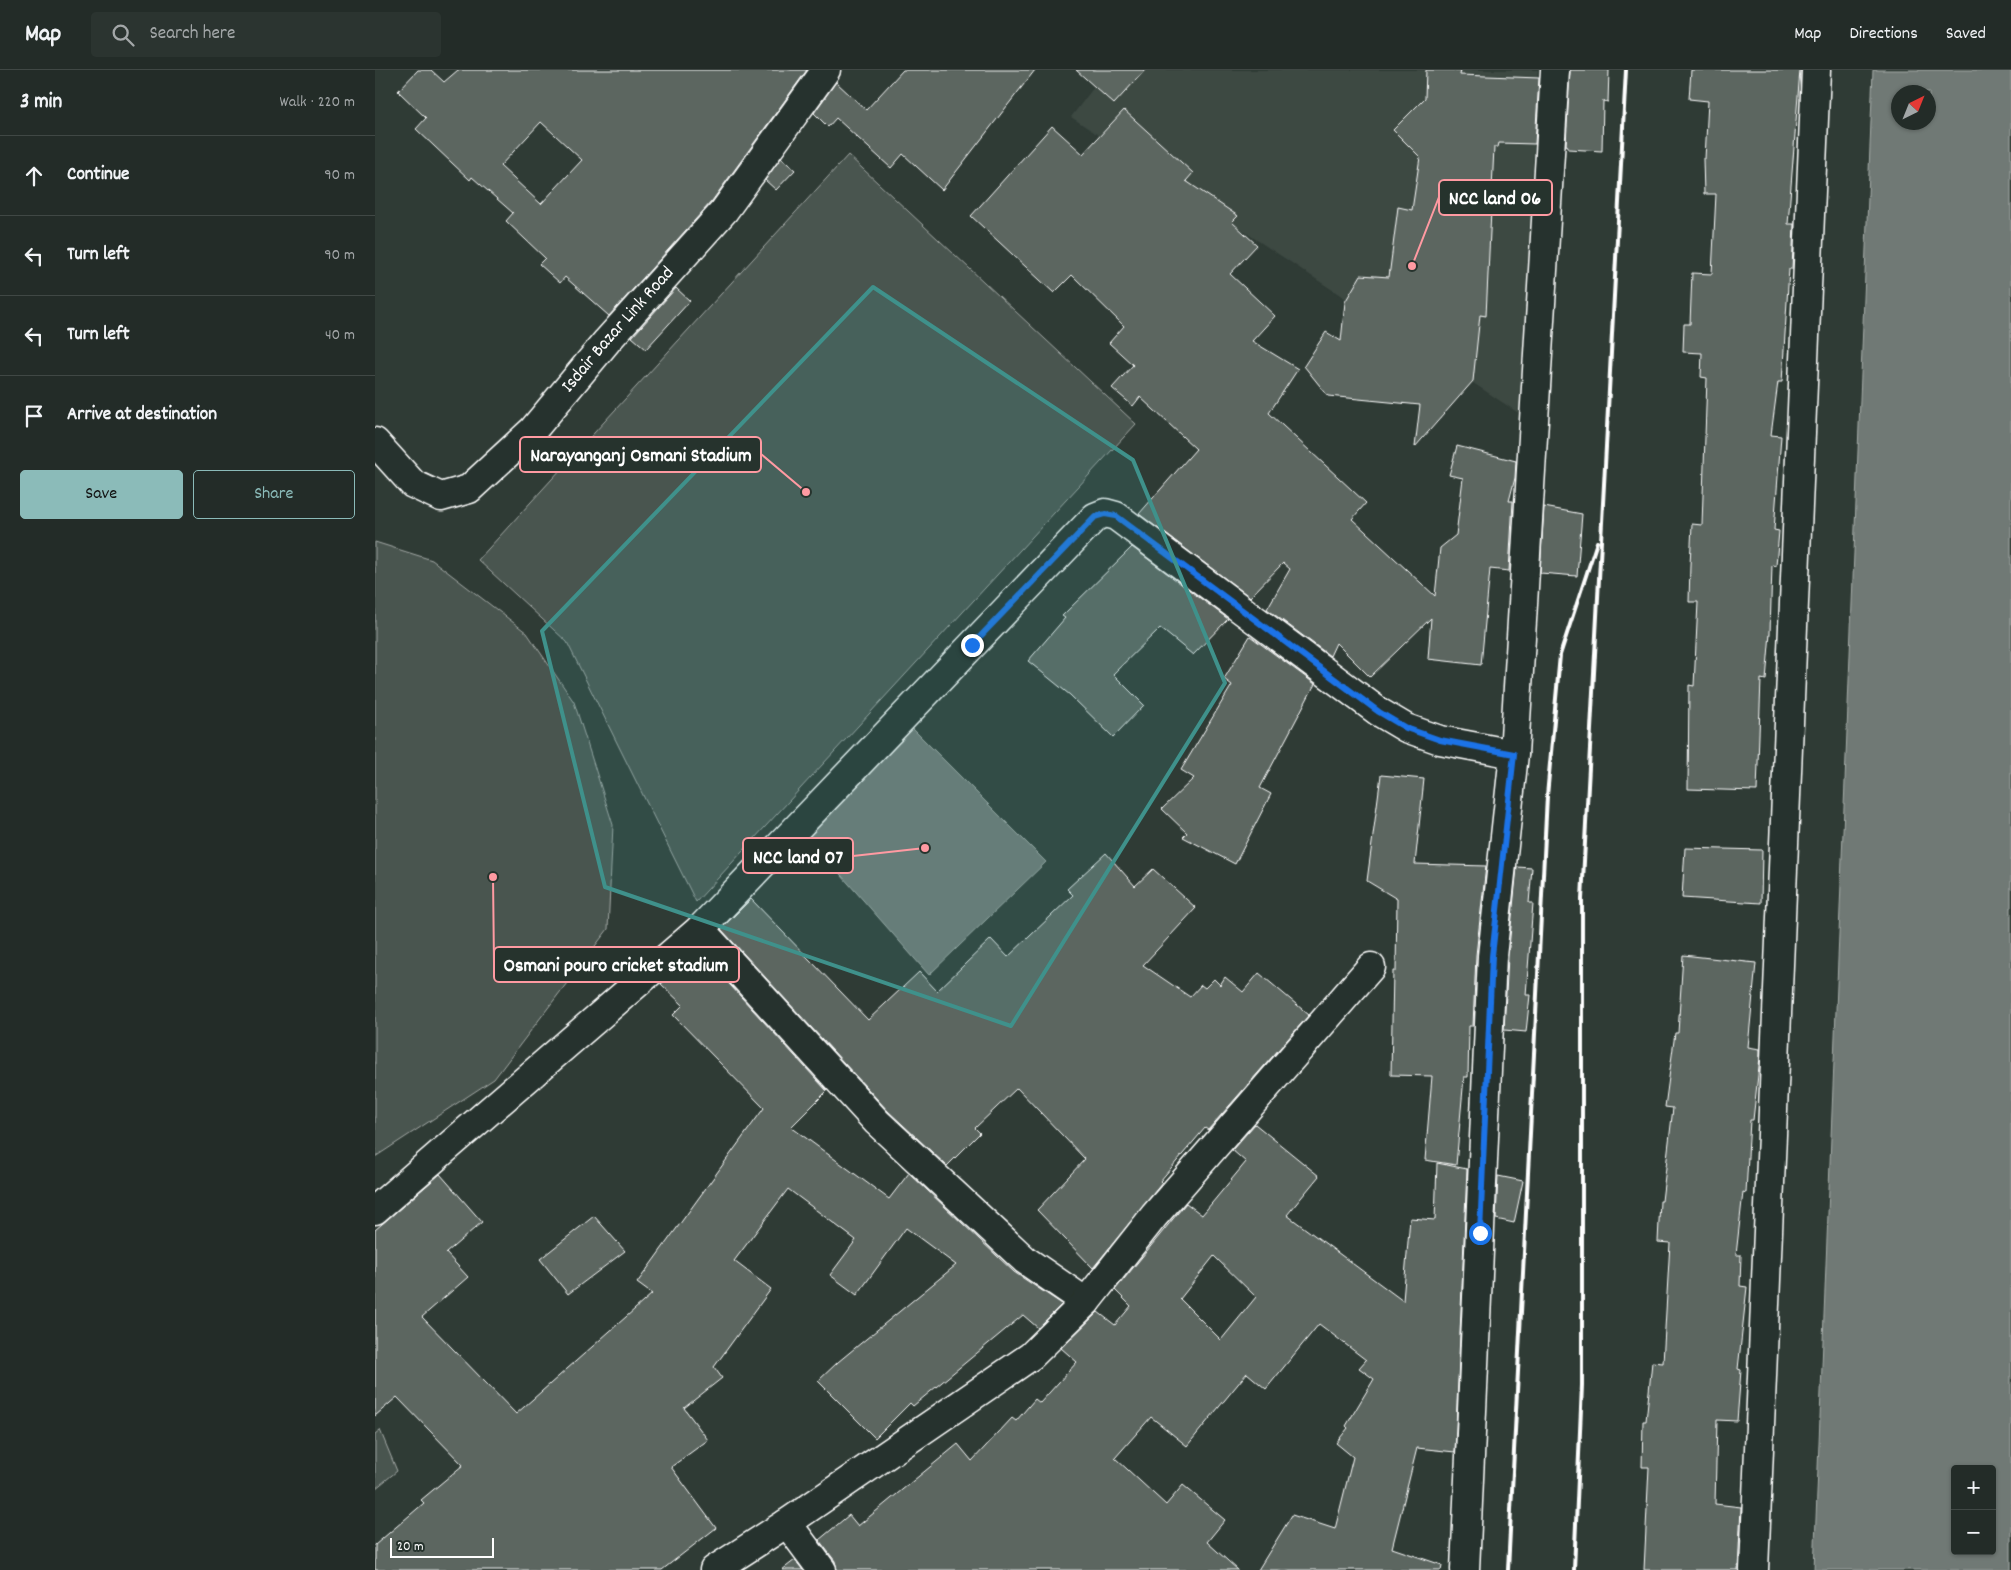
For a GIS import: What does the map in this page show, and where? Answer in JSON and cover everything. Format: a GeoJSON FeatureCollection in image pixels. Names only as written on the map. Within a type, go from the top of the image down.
{"type":"FeatureCollection","features":[{"type":"Feature","properties":{"kind":"street","name":"Isdair Bazar Link Road"},"geometry":{"type":"LineString","coordinates":[[375,442],[413,484],[441,497],[469,489],[533,430],[607,341],[724,211],[827,70]]}},
{"type":"Feature","properties":{"kind":"street"},"geometry":{"type":"LineString","coordinates":[[1465,1570],[1492,956],[1514,754],[1555,70]]}},
{"type":"Feature","properties":{"kind":"street"},"geometry":{"type":"LineString","coordinates":[[1754,1570],[1817,70]]}},
{"type":"Feature","properties":{"kind":"street"},"geometry":{"type":"LineString","coordinates":[[375,1210],[700,929],[1095,517],[1105,514],[1116,516],[1379,712],[1406,728],[1440,740],[1514,754]]}},
{"type":"Feature","properties":{"kind":"street"},"geometry":{"type":"LineString","coordinates":[[700,929],[877,1122],[1025,1260],[1085,1302]]}},
{"type":"Feature","properties":{"kind":"street"},"geometry":{"type":"LineString","coordinates":[[715,1570],[1031,1356],[1085,1302],[1154,1216],[1371,967]]}},
{"type":"Feature","properties":{"kind":"street"},"geometry":{"type":"LineString","coordinates":[[787,1522],[822,1570]]}},
{"type":"Feature","properties":{"kind":"highlighted area"},"geometry":{"type":"Polygon","coordinates":[[[873,287],[1133,460],[1225,683],[1011,1026],[605,887],[542,631],[873,287]]]}},
{"type":"Feature","properties":{"kind":"shaded area"},"geometry":{"type":"Polygon","coordinates":[[[1107,70],[1538,70],[1520,414],[1071,117],[1107,70]]]}},
{"type":"Feature","properties":{"kind":"shaded area"},"geometry":{"type":"Polygon","coordinates":[[[1873,70],[2011,70],[2011,1570],[1814,1570],[1873,70]]]}},
{"type":"Feature","properties":{"kind":"shaded area"},"geometry":{"type":"Polygon","coordinates":[[[848,155],[1136,424],[696,902],[567,642],[478,560],[848,155]]]}},
{"type":"Feature","properties":{"kind":"shaded area"},"geometry":{"type":"Polygon","coordinates":[[[375,542],[432,560],[527,633],[574,702],[613,825],[608,929],[494,1079],[375,1157],[375,542]]]}},
{"type":"Feature","properties":{"kind":"shaded area"},"geometry":{"type":"Polygon","coordinates":[[[907,723],[1046,862],[929,975],[805,834],[907,723]]]}},
{"type":"Feature","properties":{"kind":"shaded area"},"geometry":{"type":"Polygon","coordinates":[[[380,1430],[397,1471],[375,1489],[375,1434],[380,1430]]]}},
{"type":"Feature","properties":{"kind":"building"},"geometry":{"type":"Polygon","coordinates":[[[418,70],[431,70],[444,82],[458,70],[807,70],[712,201],[609,316],[565,277],[560,283],[539,264],[545,258],[506,221],[513,213],[472,177],[470,180],[416,129],[426,118],[398,91],[418,70]],[[541,122],[500,166],[541,204],[582,160],[541,122]]]}},
{"type":"Feature","properties":{"kind":"building"},"geometry":{"type":"Polygon","coordinates":[[[903,70],[1035,70],[942,190],[903,154],[891,168],[836,118],[828,127],[814,113],[836,82],[866,110],[903,70]]]}},
{"type":"Feature","properties":{"kind":"building"},"geometry":{"type":"Polygon","coordinates":[[[1076,70],[1145,70],[1114,104],[1076,70]]]}},
{"type":"Feature","properties":{"kind":"building"},"geometry":{"type":"Polygon","coordinates":[[[1426,70],[1461,70],[1460,75],[1539,78],[1535,144],[1499,143],[1498,147],[1494,147],[1486,316],[1480,315],[1473,381],[1415,447],[1420,405],[1328,396],[1304,366],[1326,332],[1341,341],[1345,302],[1361,275],[1389,277],[1398,207],[1412,210],[1420,157],[1393,130],[1425,98],[1426,70]]]}},
{"type":"Feature","properties":{"kind":"building"},"geometry":{"type":"Polygon","coordinates":[[[1570,70],[1609,70],[1608,102],[1603,101],[1602,151],[1568,149],[1566,145],[1570,70]]]}},
{"type":"Feature","properties":{"kind":"building"},"geometry":{"type":"Polygon","coordinates":[[[1691,70],[1800,70],[1788,224],[1794,224],[1792,269],[1789,269],[1782,382],[1778,382],[1771,435],[1781,436],[1774,530],[1779,531],[1776,566],[1772,565],[1770,633],[1766,680],[1761,679],[1757,791],[1688,789],[1689,685],[1694,686],[1698,602],[1689,602],[1690,565],[1692,524],[1702,525],[1707,378],[1701,377],[1702,353],[1683,352],[1684,324],[1690,324],[1692,273],[1712,274],[1716,194],[1704,194],[1703,159],[1705,159],[1708,101],[1689,99],[1691,70]]]}},
{"type":"Feature","properties":{"kind":"building"},"geometry":{"type":"Polygon","coordinates":[[[1124,110],[1193,173],[1186,181],[1238,216],[1232,222],[1257,245],[1230,274],[1275,316],[1252,341],[1298,369],[1269,413],[1366,503],[1352,519],[1435,596],[1440,548],[1456,535],[1463,478],[1449,475],[1457,446],[1516,461],[1515,478],[1509,501],[1513,501],[1509,571],[1490,569],[1481,665],[1428,659],[1431,618],[1370,677],[1336,643],[1330,656],[1267,609],[1290,569],[1283,563],[1250,597],[1139,514],[1196,449],[1140,397],[1133,406],[1112,388],[1133,365],[1109,343],[1124,326],[1072,275],[1054,293],[971,216],[1052,126],[1083,154],[1124,110]]]}},
{"type":"Feature","properties":{"kind":"building"},"geometry":{"type":"Polygon","coordinates":[[[781,158],[795,170],[776,190],[765,180],[781,158]]]}},
{"type":"Feature","properties":{"kind":"building"},"geometry":{"type":"Polygon","coordinates":[[[676,288],[690,301],[646,349],[632,337],[676,288]]]}},
{"type":"Feature","properties":{"kind":"building"},"geometry":{"type":"Polygon","coordinates":[[[1544,507],[1582,514],[1577,576],[1540,573],[1544,507]]]}},
{"type":"Feature","properties":{"kind":"building"},"geometry":{"type":"Polygon","coordinates":[[[1132,547],[1228,619],[1193,655],[1160,628],[1113,674],[1144,705],[1113,737],[1070,695],[1028,661],[1065,618],[1062,616],[1132,547]]]}},
{"type":"Feature","properties":{"kind":"building"},"geometry":{"type":"Polygon","coordinates":[[[1250,636],[1315,684],[1260,788],[1271,794],[1235,864],[1183,837],[1187,833],[1162,809],[1194,778],[1181,770],[1232,685],[1224,679],[1250,636]]]}},
{"type":"Feature","properties":{"kind":"building"},"geometry":{"type":"Polygon","coordinates":[[[1381,775],[1424,779],[1415,864],[1486,866],[1476,955],[1473,1026],[1469,1026],[1468,1077],[1464,1077],[1456,1165],[1425,1160],[1432,1076],[1391,1075],[1393,971],[1396,971],[1397,899],[1367,881],[1381,775]]]}},
{"type":"Feature","properties":{"kind":"building"},"geometry":{"type":"Polygon","coordinates":[[[1685,848],[1762,850],[1761,903],[1682,898],[1685,848]]]}},
{"type":"Feature","properties":{"kind":"building"},"geometry":{"type":"Polygon","coordinates":[[[1106,853],[1135,886],[1153,869],[1196,908],[1143,965],[1190,997],[1201,985],[1205,988],[1214,979],[1220,985],[1225,977],[1243,992],[1259,973],[1309,1015],[1208,1130],[1205,1128],[1160,1181],[1162,1183],[1093,1268],[1037,1210],[1085,1159],[1017,1088],[975,1128],[980,1133],[947,1166],[888,1111],[721,929],[751,899],[868,1020],[919,972],[937,991],[991,939],[1008,957],[1073,895],[1067,889],[1106,853]]]}},
{"type":"Feature","properties":{"kind":"building"},"geometry":{"type":"Polygon","coordinates":[[[1517,867],[1532,868],[1529,903],[1533,903],[1526,995],[1530,995],[1526,1032],[1504,1030],[1508,957],[1517,867]]]}},
{"type":"Feature","properties":{"kind":"building"},"geometry":{"type":"Polygon","coordinates":[[[699,951],[827,1091],[791,1127],[889,1199],[909,1173],[1014,1272],[1062,1304],[1038,1328],[1023,1315],[913,1406],[910,1403],[875,1438],[818,1381],[838,1362],[956,1265],[906,1228],[857,1295],[830,1275],[856,1240],[788,1189],[734,1261],[771,1289],[714,1367],[722,1378],[684,1408],[708,1440],[671,1467],[716,1528],[662,1570],[375,1570],[375,1545],[424,1503],[421,1500],[463,1465],[397,1397],[375,1416],[375,1230],[440,1174],[482,1222],[446,1253],[468,1277],[422,1317],[516,1414],[652,1294],[637,1283],[764,1108],[673,1015],[683,1005],[661,984],[699,951]]]}},
{"type":"Feature","properties":{"kind":"building"},"geometry":{"type":"Polygon","coordinates":[[[1683,955],[1756,963],[1748,1047],[1760,1049],[1760,1057],[1753,1120],[1750,1120],[1746,1193],[1743,1192],[1736,1255],[1741,1255],[1740,1286],[1747,1287],[1738,1369],[1741,1370],[1737,1421],[1717,1420],[1715,1504],[1741,1507],[1738,1570],[1644,1570],[1649,1467],[1642,1467],[1643,1421],[1646,1421],[1652,1362],[1663,1363],[1670,1243],[1658,1242],[1660,1201],[1662,1201],[1673,1108],[1665,1107],[1675,1033],[1678,1033],[1683,955]]]}},
{"type":"Feature","properties":{"kind":"building"},"geometry":{"type":"Polygon","coordinates":[[[1255,1124],[1319,1176],[1287,1215],[1403,1301],[1410,1218],[1435,1220],[1437,1163],[1467,1169],[1455,1452],[1417,1448],[1392,1548],[1442,1565],[1441,1570],[1258,1570],[1292,1515],[1335,1529],[1353,1457],[1336,1443],[1348,1428],[1346,1426],[1374,1379],[1359,1368],[1366,1360],[1319,1324],[1266,1389],[1247,1373],[1187,1446],[1151,1417],[1115,1458],[1166,1505],[1183,1485],[1225,1520],[1207,1542],[1238,1570],[837,1570],[835,1561],[819,1540],[849,1515],[858,1526],[958,1444],[972,1461],[1012,1418],[1016,1421],[1035,1399],[1040,1403],[1077,1362],[1061,1348],[1098,1312],[1115,1325],[1131,1306],[1115,1290],[1186,1203],[1202,1215],[1246,1162],[1232,1150],[1255,1124]],[[1214,1256],[1180,1299],[1221,1340],[1256,1297],[1214,1256]]]}},
{"type":"Feature","properties":{"kind":"building"},"geometry":{"type":"Polygon","coordinates":[[[1498,1176],[1523,1181],[1514,1223],[1496,1219],[1498,1176]]]}},
{"type":"Feature","properties":{"kind":"building"},"geometry":{"type":"Polygon","coordinates":[[[594,1216],[625,1251],[568,1294],[540,1259],[594,1216]]]}},
{"type":"Feature","properties":{"kind":"building"},"geometry":{"type":"Polygon","coordinates":[[[795,1560],[803,1570],[782,1570],[795,1560]]]}},
{"type":"Feature","properties":{"kind":"railway"},"geometry":{"type":"LineString","coordinates":[[1574,1570],[1582,1385],[1582,899],[1626,70]]}},
{"type":"Feature","properties":{"kind":"railway"},"geometry":{"type":"LineString","coordinates":[[1508,1570],[1547,796],[1560,655],[1597,542]]}},
{"type":"Feature","properties":{"kind":"place","name":"NCC land 06"},"geometry":{"type":"Point","coordinates":[1412,266]}},
{"type":"Feature","properties":{"kind":"place","name":"Narayanganj Osmani Stadium"},"geometry":{"type":"Point","coordinates":[806,492]}},
{"type":"Feature","properties":{"kind":"place","name":"NCC land 07"},"geometry":{"type":"Point","coordinates":[925,848]}},
{"type":"Feature","properties":{"kind":"place","name":"Osmani pouro cricket stadium"},"geometry":{"type":"Point","coordinates":[493,877]}},
{"type":"Feature","properties":{"kind":"route"},"geometry":{"type":"LineString","coordinates":[[972,645],[1095,517],[1105,514],[1116,516],[1379,712],[1406,728],[1440,740],[1514,754],[1492,956],[1480,1233]]}}]}
